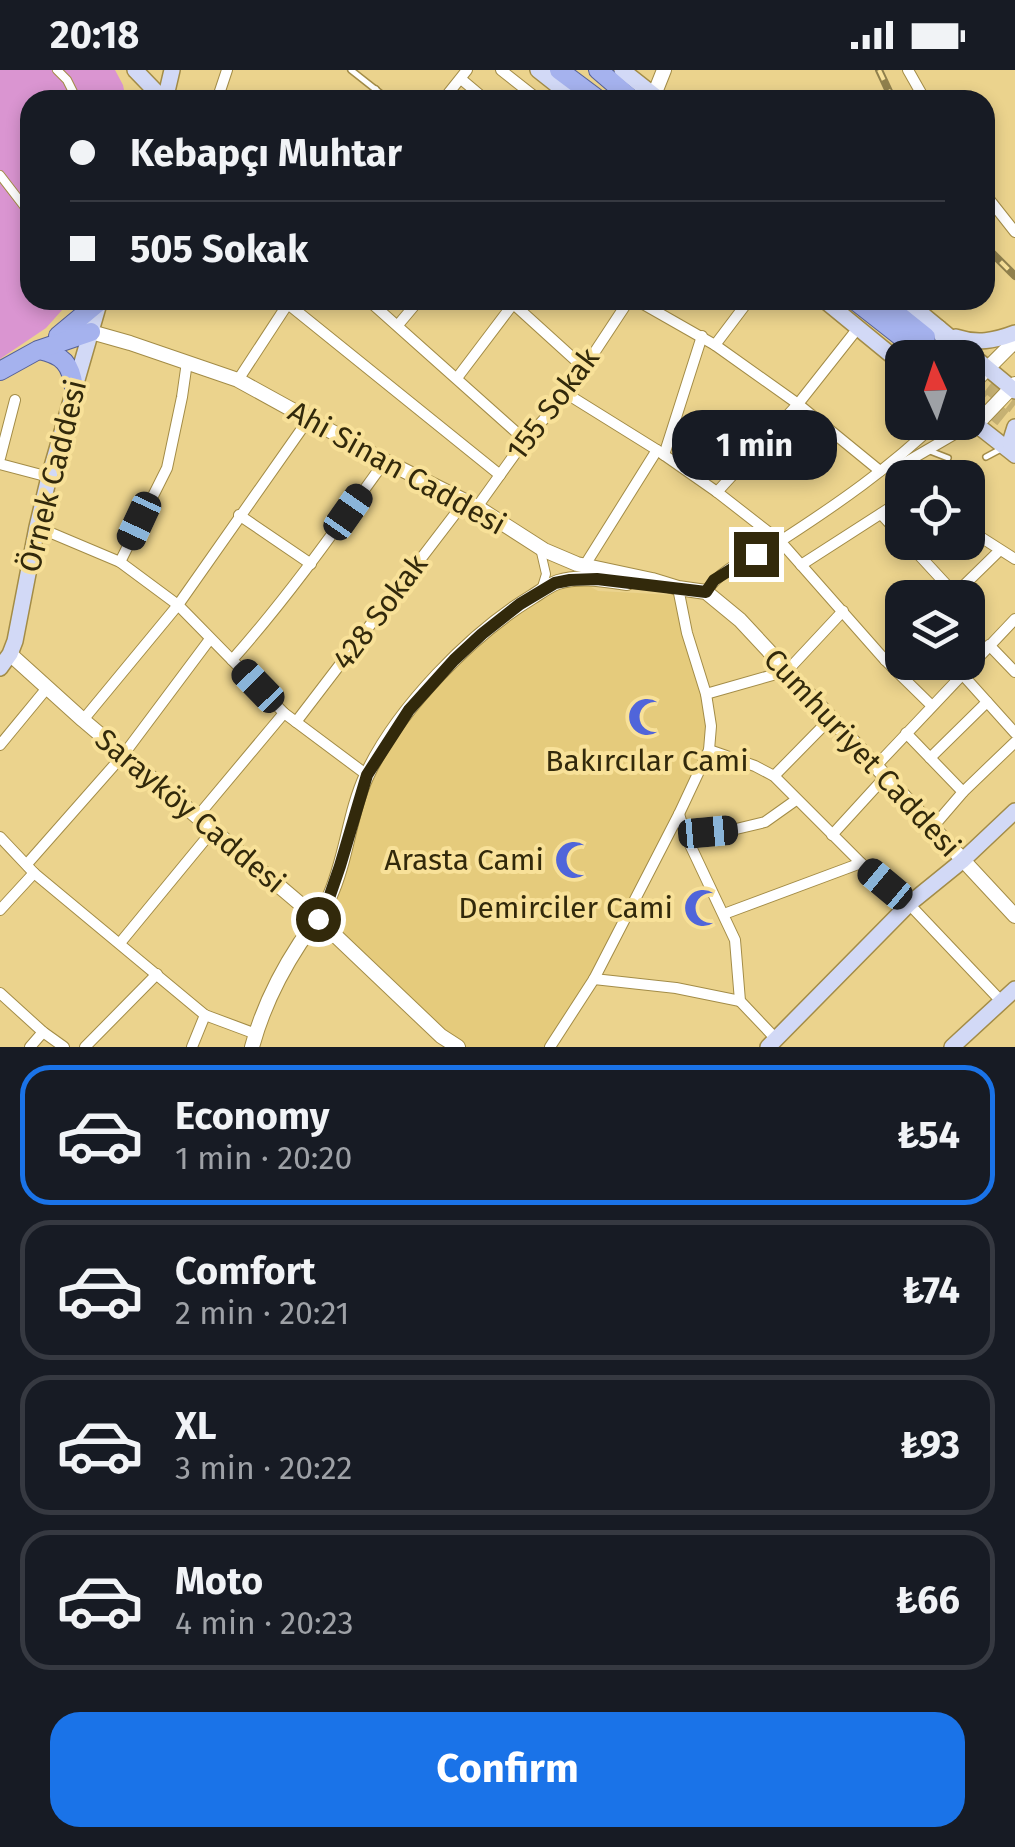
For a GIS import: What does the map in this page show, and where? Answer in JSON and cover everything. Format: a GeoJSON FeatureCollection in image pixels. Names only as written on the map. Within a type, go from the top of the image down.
{"type":"FeatureCollection","features":[{"type":"Feature","properties":{"kind":"main road"},"geometry":{"type":"LineString","coordinates":[[135,70],[155,90]]}},
{"type":"Feature","properties":{"kind":"main road"},"geometry":{"type":"LineString","coordinates":[[538,70],[563,90]]}},
{"type":"Feature","properties":{"kind":"main road"},"geometry":{"type":"LineString","coordinates":[[560,70],[586,90]]}},
{"type":"Feature","properties":{"kind":"main road"},"geometry":{"type":"LineString","coordinates":[[598,70],[638,90]]}},
{"type":"Feature","properties":{"kind":"main road"},"geometry":{"type":"LineString","coordinates":[[0,372],[38,350],[90,310]]}},
{"type":"Feature","properties":{"kind":"main road","name":"Örnek Caddesi"},"geometry":{"type":"LineString","coordinates":[[0,668],[18,626],[49,478],[97,310]]}},
{"type":"Feature","properties":{"kind":"main road"},"geometry":{"type":"LineString","coordinates":[[836,310],[885,350]]}},
{"type":"Feature","properties":{"kind":"main road"},"geometry":{"type":"LineString","coordinates":[[875,310],[987,367],[1014,388]]}},
{"type":"Feature","properties":{"kind":"main road"},"geometry":{"type":"LineString","coordinates":[[894,310],[937,340]]}},
{"type":"Feature","properties":{"kind":"main road"},"geometry":{"type":"LineString","coordinates":[[913,310],[933,337],[986,342],[1015,333]]}},
{"type":"Feature","properties":{"kind":"main road"},"geometry":{"type":"LineString","coordinates":[[38,350],[90,332]]}},
{"type":"Feature","properties":{"kind":"main road"},"geometry":{"type":"LineString","coordinates":[[38,350],[67,362],[74,388]]}},
{"type":"Feature","properties":{"kind":"main road"},"geometry":{"type":"LineString","coordinates":[[1011,452],[1010,439],[1015,427]]}},
{"type":"Feature","properties":{"kind":"main road"},"geometry":{"type":"LineString","coordinates":[[985,432],[1011,452]]}},
{"type":"Feature","properties":{"kind":"main road"},"geometry":{"type":"LineString","coordinates":[[0,636],[18,626]]}},
{"type":"Feature","properties":{"kind":"main road"},"geometry":{"type":"LineString","coordinates":[[772,1043],[910,904],[1015,812]]}},
{"type":"Feature","properties":{"kind":"main road"},"geometry":{"type":"LineString","coordinates":[[952,1047],[1015,989]]}},
{"type":"Feature","properties":{"kind":"street"},"geometry":{"type":"LineString","coordinates":[[500,70],[526,90]]}},
{"type":"Feature","properties":{"kind":"street"},"geometry":{"type":"LineString","coordinates":[[641,90],[664,70]]}},
{"type":"Feature","properties":{"kind":"street"},"geometry":{"type":"LineString","coordinates":[[0,175],[20,201]]}},
{"type":"Feature","properties":{"kind":"street"},"geometry":{"type":"LineString","coordinates":[[995,207],[1015,232]]}},
{"type":"Feature","properties":{"kind":"street"},"geometry":{"type":"LineString","coordinates":[[238,380],[284,310]]}},
{"type":"Feature","properties":{"kind":"street"},"geometry":{"type":"LineString","coordinates":[[299,310],[500,475]]}},
{"type":"Feature","properties":{"kind":"street"},"geometry":{"type":"LineString","coordinates":[[380,310],[524,440]]}},
{"type":"Feature","properties":{"kind":"street"},"geometry":{"type":"LineString","coordinates":[[398,325],[411,310]]}},
{"type":"Feature","properties":{"kind":"street"},"geometry":{"type":"LineString","coordinates":[[456,378],[504,310]]}},
{"type":"Feature","properties":{"kind":"street"},"geometry":{"type":"LineString","coordinates":[[519,310],[584,368]]}},
{"type":"Feature","properties":{"kind":"street","name":"155 Sokak"},"geometry":{"type":"LineString","coordinates":[[471,504],[567,394],[622,310]]}},
{"type":"Feature","properties":{"kind":"street"},"geometry":{"type":"LineString","coordinates":[[654,310],[715,344],[885,467]]}},
{"type":"Feature","properties":{"kind":"street"},"geometry":{"type":"LineString","coordinates":[[715,344],[741,310]]}},
{"type":"Feature","properties":{"kind":"street"},"geometry":{"type":"LineString","coordinates":[[717,492],[798,404],[858,328]]}},
{"type":"Feature","properties":{"kind":"street","name":"Ahi Sinan Caddesi"},"geometry":{"type":"LineString","coordinates":[[90,332],[238,380],[471,504],[540,548],[577,564],[706,592]]}},
{"type":"Feature","properties":{"kind":"street"},"geometry":{"type":"LineString","coordinates":[[584,565],[660,452],[702,336]]}},
{"type":"Feature","properties":{"kind":"street"},"geometry":{"type":"LineString","coordinates":[[987,367],[1015,341]]}},
{"type":"Feature","properties":{"kind":"street"},"geometry":{"type":"LineString","coordinates":[[120,562],[167,468],[187,362]]}},
{"type":"Feature","properties":{"kind":"street"},"geometry":{"type":"LineString","coordinates":[[985,411],[1014,388]]}},
{"type":"Feature","properties":{"kind":"street"},"geometry":{"type":"LineString","coordinates":[[567,394],[660,452],[780,541],[885,660]]}},
{"type":"Feature","properties":{"kind":"street"},"geometry":{"type":"LineString","coordinates":[[15,400],[0,461],[49,478]]}},
{"type":"Feature","properties":{"kind":"street"},"geometry":{"type":"LineString","coordinates":[[83,720],[178,605],[308,420]]}},
{"type":"Feature","properties":{"kind":"street"},"geometry":{"type":"LineString","coordinates":[[895,460],[916,440]]}},
{"type":"Feature","properties":{"kind":"street"},"geometry":{"type":"LineString","coordinates":[[906,460],[944,440]]}},
{"type":"Feature","properties":{"kind":"street"},"geometry":{"type":"LineString","coordinates":[[232,660],[311,564],[384,460]]}},
{"type":"Feature","properties":{"kind":"street"},"geometry":{"type":"LineString","coordinates":[[706,592],[732,566],[780,541],[885,471]]}},
{"type":"Feature","properties":{"kind":"street","name":"428 Sokak"},"geometry":{"type":"LineString","coordinates":[[296,722],[471,504]]}},
{"type":"Feature","properties":{"kind":"street"},"geometry":{"type":"LineString","coordinates":[[802,565],[885,511]]}},
{"type":"Feature","properties":{"kind":"street"},"geometry":{"type":"LineString","coordinates":[[880,514],[885,519]]}},
{"type":"Feature","properties":{"kind":"street"},"geometry":{"type":"LineString","coordinates":[[240,515],[311,564]]}},
{"type":"Feature","properties":{"kind":"street"},"geometry":{"type":"LineString","coordinates":[[37,527],[120,562],[178,605],[284,713],[367,775]]}},
{"type":"Feature","properties":{"kind":"street"},"geometry":{"type":"LineString","coordinates":[[985,542],[1015,559]]}},
{"type":"Feature","properties":{"kind":"street"},"geometry":{"type":"LineString","coordinates":[[540,548],[546,574],[540,592]]}},
{"type":"Feature","properties":{"kind":"street"},"geometry":{"type":"LineString","coordinates":[[969,580],[999,551]]}},
{"type":"Feature","properties":{"kind":"street"},"geometry":{"type":"LineString","coordinates":[[922,560],[939,580]]}},
{"type":"Feature","properties":{"kind":"street"},"geometry":{"type":"LineString","coordinates":[[0,837],[30,868],[204,1015],[254,1041],[278,981],[329,898],[367,775],[409,710],[454,660],[482,634],[555,583],[597,579],[675,587],[706,694],[711,726],[709,750],[594,979],[550,1047]]}},
{"type":"Feature","properties":{"kind":"street","name":"Cumhuriyet Caddesi"},"geometry":{"type":"LineString","coordinates":[[706,592],[740,620],[1015,916]]}},
{"type":"Feature","properties":{"kind":"street"},"geometry":{"type":"LineString","coordinates":[[706,694],[787,670],[843,611]]}},
{"type":"Feature","properties":{"kind":"street"},"geometry":{"type":"LineString","coordinates":[[985,650],[1015,619]]}},
{"type":"Feature","properties":{"kind":"street"},"geometry":{"type":"LineString","coordinates":[[0,910],[210,639]]}},
{"type":"Feature","properties":{"kind":"street"},"geometry":{"type":"LineString","coordinates":[[990,645],[1015,672]]}},
{"type":"Feature","properties":{"kind":"street","name":"Sarayköy Caddesi"},"geometry":{"type":"LineString","coordinates":[[5,652],[318,919],[452,1045]]}},
{"type":"Feature","properties":{"kind":"street"},"geometry":{"type":"LineString","coordinates":[[905,680],[930,706]]}},
{"type":"Feature","properties":{"kind":"street"},"geometry":{"type":"LineString","coordinates":[[832,834],[906,733],[956,680]]}},
{"type":"Feature","properties":{"kind":"street"},"geometry":{"type":"LineString","coordinates":[[967,680],[1015,733]]}},
{"type":"Feature","properties":{"kind":"street"},"geometry":{"type":"LineString","coordinates":[[0,745],[47,688]]}},
{"type":"Feature","properties":{"kind":"street"},"geometry":{"type":"LineString","coordinates":[[930,758],[987,702]]}},
{"type":"Feature","properties":{"kind":"street"},"geometry":{"type":"LineString","coordinates":[[198,818],[284,713]]}},
{"type":"Feature","properties":{"kind":"street"},"geometry":{"type":"LineString","coordinates":[[774,776],[830,718]]}},
{"type":"Feature","properties":{"kind":"street"},"geometry":{"type":"LineString","coordinates":[[906,733],[963,792]]}},
{"type":"Feature","properties":{"kind":"street"},"geometry":{"type":"LineString","coordinates":[[932,828],[1015,742]]}},
{"type":"Feature","properties":{"kind":"street"},"geometry":{"type":"LineString","coordinates":[[709,750],[774,776],[861,863],[910,904],[1001,1001]]}},
{"type":"Feature","properties":{"kind":"street"},"geometry":{"type":"LineString","coordinates":[[686,834],[732,830],[764,822],[796,800]]}},
{"type":"Feature","properties":{"kind":"street"},"geometry":{"type":"LineString","coordinates":[[679,814],[735,940],[740,1000],[772,1043]]}},
{"type":"Feature","properties":{"kind":"street"},"geometry":{"type":"LineString","coordinates":[[120,944],[213,830]]}},
{"type":"Feature","properties":{"kind":"street"},"geometry":{"type":"LineString","coordinates":[[724,914],[861,863]]}},
{"type":"Feature","properties":{"kind":"street"},"geometry":{"type":"LineString","coordinates":[[86,1047],[157,974]]}},
{"type":"Feature","properties":{"kind":"street"},"geometry":{"type":"LineString","coordinates":[[594,979],[740,1000]]}},
{"type":"Feature","properties":{"kind":"street"},"geometry":{"type":"LineString","coordinates":[[0,993],[64,1047]]}},
{"type":"Feature","properties":{"kind":"street"},"geometry":{"type":"LineString","coordinates":[[192,1047],[204,1015]]}},
{"type":"Feature","properties":{"kind":"street"},"geometry":{"type":"LineString","coordinates":[[30,1047],[43,1032]]}},
{"type":"Feature","properties":{"kind":"lane"},"geometry":{"type":"LineString","coordinates":[[351,70],[376,89]]}},
{"type":"Feature","properties":{"kind":"lane"},"geometry":{"type":"LineString","coordinates":[[902,452],[905,440]]}},
{"type":"Feature","properties":{"kind":"lane"},"geometry":{"type":"LineString","coordinates":[[927,450],[948,458]]}},
{"type":"Feature","properties":{"kind":"lane"},"geometry":{"type":"LineString","coordinates":[[986,458],[1011,452]]}},
{"type":"Feature","properties":{"kind":"shaded area"},"geometry":{"type":"Polygon","coordinates":[[[0,70],[115,70],[124,90],[20,90],[20,310],[62,310],[46,328],[0,359],[0,70]]]}},
{"type":"Feature","properties":{"kind":"shaded area"},"geometry":{"type":"Polygon","coordinates":[[[555,583],[584,583],[598,591],[675,595],[706,694],[709,750],[594,979],[550,1047],[458,1047],[322,919],[367,775],[454,660],[555,583]]]}},
{"type":"Feature","properties":{"kind":"tunnel"},"geometry":{"type":"LineString","coordinates":[[985,382],[1015,405]]}},
{"type":"Feature","properties":{"kind":"tunnel"},"geometry":{"type":"LineString","coordinates":[[985,404],[1015,428]]}},
{"type":"Feature","properties":{"kind":"railway"},"geometry":{"type":"LineString","coordinates":[[879,70],[888,90]]}},
{"type":"Feature","properties":{"kind":"railway"},"geometry":{"type":"LineString","coordinates":[[995,256],[1015,276]]}},
{"type":"Feature","properties":{"kind":"place","name":"Bakırcılar Cami"},"geometry":{"type":"Point","coordinates":[647,717]}},
{"type":"Feature","properties":{"kind":"place","name":"Arasta Cami"},"geometry":{"type":"Point","coordinates":[574,860]}},
{"type":"Feature","properties":{"kind":"place","name":"Demirciler Cami"},"geometry":{"type":"Point","coordinates":[703,908]}},
{"type":"Feature","properties":{"kind":"route"},"geometry":{"type":"LineString","coordinates":[[318,919],[340,866],[367,775],[409,710],[482,634],[555,583],[597,579],[706,592],[732,566],[756,554]]}}]}
